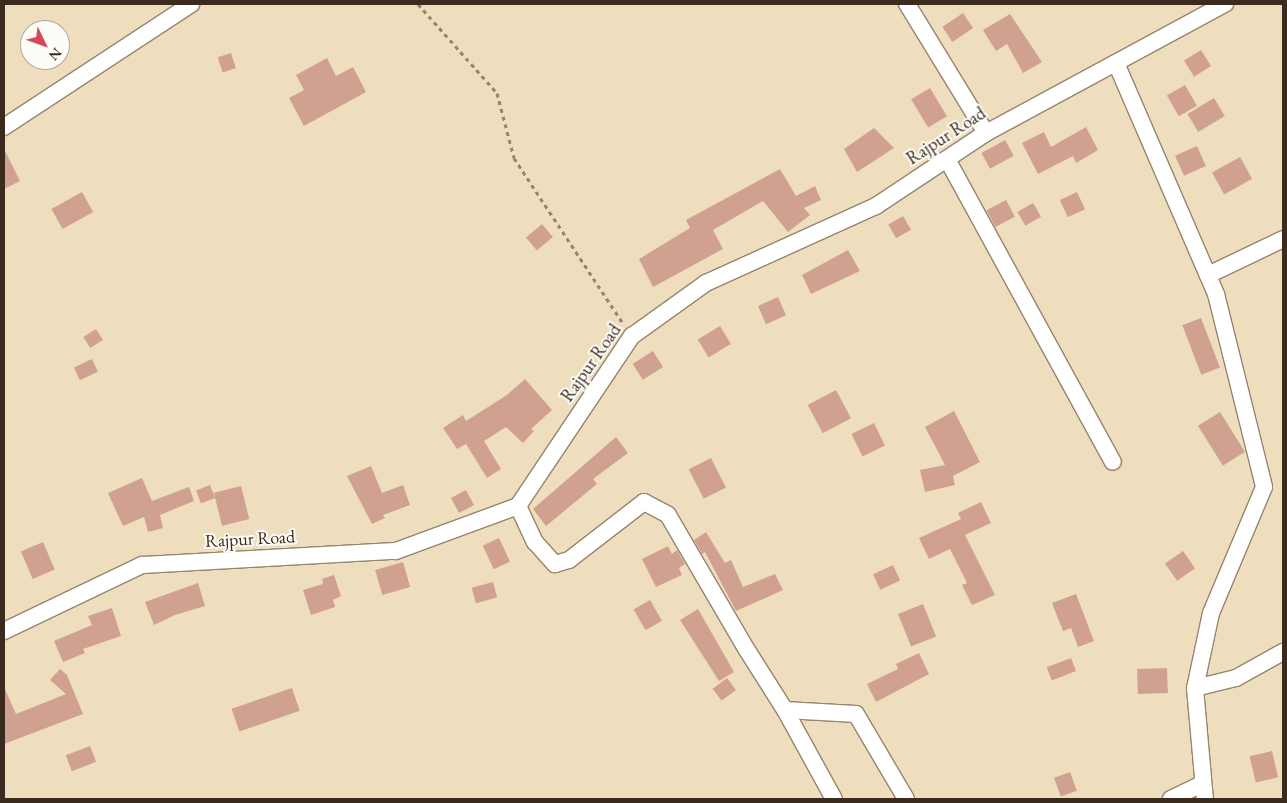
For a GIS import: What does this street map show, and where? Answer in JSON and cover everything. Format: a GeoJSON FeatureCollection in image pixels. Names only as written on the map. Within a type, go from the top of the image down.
{"type":"FeatureCollection","features":[{"type":"Feature","properties":{"kind":"street"},"geometry":{"type":"LineString","coordinates":[[4,127],[191,4]]}},
{"type":"Feature","properties":{"kind":"street"},"geometry":{"type":"LineString","coordinates":[[907,4],[986,133]]}},
{"type":"Feature","properties":{"kind":"street","name":"Rajpur Road"},"geometry":{"type":"LineString","coordinates":[[4,631],[142,565],[396,551],[518,506],[632,336],[706,283],[876,206],[986,133],[1225,4]]}},
{"type":"Feature","properties":{"kind":"street"},"geometry":{"type":"LineString","coordinates":[[1116,63],[1216,294],[1264,488],[1211,612],[1195,688],[1204,792],[1171,799]]}},
{"type":"Feature","properties":{"kind":"street"},"geometry":{"type":"LineString","coordinates":[[947,159],[1113,462]]}},
{"type":"Feature","properties":{"kind":"street"},"geometry":{"type":"LineString","coordinates":[[1208,275],[1283,239]]}},
{"type":"Feature","properties":{"kind":"street"},"geometry":{"type":"LineString","coordinates":[[518,506],[535,542],[555,564],[568,560],[644,502],[668,516],[746,650],[785,710],[834,799]]}},
{"type":"Feature","properties":{"kind":"street"},"geometry":{"type":"LineString","coordinates":[[1195,688],[1236,678],[1283,652]]}},
{"type":"Feature","properties":{"kind":"street"},"geometry":{"type":"LineString","coordinates":[[785,710],[856,714],[906,799]]}},
{"type":"Feature","properties":{"kind":"path"},"geometry":{"type":"LineString","coordinates":[[418,4],[497,93],[514,158],[632,336]]}},
{"type":"Feature","properties":{"kind":"building"},"geometry":{"type":"Polygon","coordinates":[[[963,13],[973,28],[952,42],[942,27],[963,13]]]}},
{"type":"Feature","properties":{"kind":"building"},"geometry":{"type":"Polygon","coordinates":[[[1010,14],[1042,62],[1023,73],[1007,44],[996,51],[983,30],[1010,14]]]}},
{"type":"Feature","properties":{"kind":"building"},"geometry":{"type":"Polygon","coordinates":[[[1201,50],[1211,66],[1194,77],[1184,61],[1201,50]]]}},
{"type":"Feature","properties":{"kind":"building"},"geometry":{"type":"Polygon","coordinates":[[[231,53],[236,68],[223,73],[218,57],[231,53]]]}},
{"type":"Feature","properties":{"kind":"building"},"geometry":{"type":"Polygon","coordinates":[[[327,58],[336,76],[353,67],[366,92],[304,126],[289,98],[304,90],[296,75],[327,58]]]}},
{"type":"Feature","properties":{"kind":"building"},"geometry":{"type":"Polygon","coordinates":[[[1185,85],[1197,106],[1179,116],[1167,96],[1185,85]]]}},
{"type":"Feature","properties":{"kind":"building"},"geometry":{"type":"Polygon","coordinates":[[[930,88],[947,116],[928,128],[911,99],[930,88]]]}},
{"type":"Feature","properties":{"kind":"building"},"geometry":{"type":"Polygon","coordinates":[[[1214,98],[1225,116],[1198,132],[1187,114],[1214,98]]]}},
{"type":"Feature","properties":{"kind":"building"},"geometry":{"type":"Polygon","coordinates":[[[1086,127],[1098,150],[1076,163],[1073,156],[1038,174],[1022,143],[1044,132],[1051,147],[1086,127]]]}},
{"type":"Feature","properties":{"kind":"building"},"geometry":{"type":"Polygon","coordinates":[[[874,128],[894,148],[857,172],[844,149],[874,128]]]}},
{"type":"Feature","properties":{"kind":"building"},"geometry":{"type":"Polygon","coordinates":[[[1005,140],[1014,156],[990,169],[981,153],[1005,140]]]}},
{"type":"Feature","properties":{"kind":"building"},"geometry":{"type":"Polygon","coordinates":[[[1197,146],[1206,166],[1184,176],[1175,156],[1197,146]]]}},
{"type":"Feature","properties":{"kind":"building"},"geometry":{"type":"Polygon","coordinates":[[[4,149],[20,181],[4,189],[4,149]]]}},
{"type":"Feature","properties":{"kind":"building"},"geometry":{"type":"Polygon","coordinates":[[[1240,157],[1252,179],[1224,194],[1212,173],[1240,157]]]}},
{"type":"Feature","properties":{"kind":"building"},"geometry":{"type":"Polygon","coordinates":[[[780,169],[796,196],[815,186],[821,200],[804,208],[810,215],[788,232],[763,201],[713,230],[723,249],[653,287],[639,259],[690,228],[686,220],[780,169]]]}},
{"type":"Feature","properties":{"kind":"building"},"geometry":{"type":"Polygon","coordinates":[[[82,192],[93,212],[63,229],[51,209],[82,192]]]}},
{"type":"Feature","properties":{"kind":"building"},"geometry":{"type":"Polygon","coordinates":[[[1077,192],[1085,209],[1068,217],[1060,200],[1077,192]]]}},
{"type":"Feature","properties":{"kind":"building"},"geometry":{"type":"Polygon","coordinates":[[[1006,200],[1015,217],[995,227],[987,210],[1006,200]]]}},
{"type":"Feature","properties":{"kind":"building"},"geometry":{"type":"Polygon","coordinates":[[[1033,203],[1041,217],[1025,226],[1017,212],[1033,203]]]}},
{"type":"Feature","properties":{"kind":"building"},"geometry":{"type":"Polygon","coordinates":[[[903,216],[911,230],[896,238],[888,224],[903,216]]]}},
{"type":"Feature","properties":{"kind":"building"},"geometry":{"type":"Polygon","coordinates":[[[542,224],[553,237],[537,251],[526,237],[542,224]]]}},
{"type":"Feature","properties":{"kind":"building"},"geometry":{"type":"Polygon","coordinates":[[[848,250],[860,271],[811,294],[802,275],[848,250]]]}},
{"type":"Feature","properties":{"kind":"building"},"geometry":{"type":"Polygon","coordinates":[[[778,297],[786,315],[766,324],[758,306],[778,297]]]}},
{"type":"Feature","properties":{"kind":"building"},"geometry":{"type":"Polygon","coordinates":[[[1201,318],[1220,367],[1201,375],[1182,325],[1201,318]]]}},
{"type":"Feature","properties":{"kind":"building"},"geometry":{"type":"Polygon","coordinates":[[[720,326],[731,344],[709,357],[698,339],[720,326]]]}},
{"type":"Feature","properties":{"kind":"building"},"geometry":{"type":"Polygon","coordinates":[[[96,329],[103,340],[90,348],[83,337],[96,329]]]}},
{"type":"Feature","properties":{"kind":"building"},"geometry":{"type":"Polygon","coordinates":[[[653,351],[663,367],[643,380],[633,364],[653,351]]]}},
{"type":"Feature","properties":{"kind":"building"},"geometry":{"type":"Polygon","coordinates":[[[92,359],[98,372],[80,380],[74,367],[92,359]]]}},
{"type":"Feature","properties":{"kind":"building"},"geometry":{"type":"Polygon","coordinates":[[[525,379],[552,410],[531,429],[534,431],[523,443],[506,427],[484,441],[501,469],[487,478],[466,444],[457,449],[443,428],[463,415],[466,421],[507,395],[525,379]]]}},
{"type":"Feature","properties":{"kind":"building"},"geometry":{"type":"Polygon","coordinates":[[[836,390],[851,418],[823,433],[808,405],[836,390]]]}},
{"type":"Feature","properties":{"kind":"building"},"geometry":{"type":"Polygon","coordinates":[[[954,411],[980,462],[953,476],[955,485],[925,492],[920,470],[945,465],[925,427],[954,411]]]}},
{"type":"Feature","properties":{"kind":"building"},"geometry":{"type":"Polygon","coordinates":[[[1220,412],[1245,452],[1223,466],[1198,426],[1220,412]]]}},
{"type":"Feature","properties":{"kind":"building"},"geometry":{"type":"Polygon","coordinates":[[[874,423],[885,445],[862,456],[852,434],[874,423]]]}},
{"type":"Feature","properties":{"kind":"building"},"geometry":{"type":"Polygon","coordinates":[[[616,437],[628,453],[593,479],[597,484],[546,526],[533,509],[616,437]]]}},
{"type":"Feature","properties":{"kind":"building"},"geometry":{"type":"Polygon","coordinates":[[[711,458],[726,487],[704,499],[689,469],[711,458]]]}},
{"type":"Feature","properties":{"kind":"building"},"geometry":{"type":"Polygon","coordinates":[[[371,466],[382,493],[403,485],[410,505],[383,515],[385,518],[372,524],[347,476],[371,466]]]}},
{"type":"Feature","properties":{"kind":"building"},"geometry":{"type":"Polygon","coordinates":[[[142,478],[152,501],[189,487],[194,501],[160,515],[163,528],[148,532],[144,517],[123,526],[108,493],[142,478]]]}},
{"type":"Feature","properties":{"kind":"building"},"geometry":{"type":"Polygon","coordinates":[[[210,485],[215,498],[201,503],[196,490],[210,485]]]}},
{"type":"Feature","properties":{"kind":"building"},"geometry":{"type":"Polygon","coordinates":[[[241,486],[249,519],[222,526],[214,493],[241,486]]]}},
{"type":"Feature","properties":{"kind":"building"},"geometry":{"type":"Polygon","coordinates":[[[466,490],[474,505],[459,513],[451,498],[466,490]]]}},
{"type":"Feature","properties":{"kind":"building"},"geometry":{"type":"Polygon","coordinates":[[[981,502],[991,523],[965,535],[995,595],[972,605],[962,585],[967,583],[950,549],[929,559],[919,538],[961,519],[958,513],[981,502]]]}},
{"type":"Feature","properties":{"kind":"building"},"geometry":{"type":"Polygon","coordinates":[[[706,532],[725,563],[731,560],[743,587],[775,574],[783,590],[736,611],[705,552],[702,554],[694,540],[706,532]]]}},
{"type":"Feature","properties":{"kind":"building"},"geometry":{"type":"Polygon","coordinates":[[[499,538],[510,562],[494,569],[483,546],[499,538]]]}},
{"type":"Feature","properties":{"kind":"building"},"geometry":{"type":"Polygon","coordinates":[[[43,542],[55,570],[33,579],[21,551],[43,542]]]}},
{"type":"Feature","properties":{"kind":"building"},"geometry":{"type":"Polygon","coordinates":[[[668,546],[672,554],[677,550],[685,564],[679,568],[682,575],[656,587],[642,559],[668,546]]]}},
{"type":"Feature","properties":{"kind":"building"},"geometry":{"type":"Polygon","coordinates":[[[1183,551],[1195,568],[1177,581],[1165,564],[1183,551]]]}},
{"type":"Feature","properties":{"kind":"building"},"geometry":{"type":"Polygon","coordinates":[[[403,562],[410,587],[382,595],[375,570],[403,562]]]}},
{"type":"Feature","properties":{"kind":"building"},"geometry":{"type":"Polygon","coordinates":[[[893,565],[900,580],[880,590],[873,574],[893,565]]]}},
{"type":"Feature","properties":{"kind":"building"},"geometry":{"type":"Polygon","coordinates":[[[334,575],[341,596],[333,600],[335,607],[311,615],[303,590],[323,584],[322,579],[334,575]]]}},
{"type":"Feature","properties":{"kind":"building"},"geometry":{"type":"Polygon","coordinates":[[[493,582],[497,597],[476,603],[472,588],[493,582]]]}},
{"type":"Feature","properties":{"kind":"building"},"geometry":{"type":"Polygon","coordinates":[[[198,583],[205,606],[175,615],[154,625],[145,602],[198,583]]]}},
{"type":"Feature","properties":{"kind":"building"},"geometry":{"type":"Polygon","coordinates":[[[1076,594],[1094,641],[1078,647],[1071,628],[1063,631],[1052,603],[1076,594]]]}},
{"type":"Feature","properties":{"kind":"building"},"geometry":{"type":"Polygon","coordinates":[[[650,600],[662,621],[646,630],[634,610],[650,600]]]}},
{"type":"Feature","properties":{"kind":"building"},"geometry":{"type":"Polygon","coordinates":[[[923,604],[936,636],[911,647],[898,614],[923,604]]]}},
{"type":"Feature","properties":{"kind":"building"},"geometry":{"type":"Polygon","coordinates":[[[112,608],[121,636],[83,649],[85,653],[63,662],[54,641],[92,625],[88,616],[112,608]]]}},
{"type":"Feature","properties":{"kind":"building"},"geometry":{"type":"Polygon","coordinates":[[[698,609],[734,672],[719,681],[680,620],[698,609]]]}},
{"type":"Feature","properties":{"kind":"building"},"geometry":{"type":"Polygon","coordinates":[[[919,653],[929,674],[876,702],[867,684],[898,669],[896,664],[919,653]]]}},
{"type":"Feature","properties":{"kind":"building"},"geometry":{"type":"Polygon","coordinates":[[[1071,658],[1076,671],[1052,680],[1047,667],[1071,658]]]}},
{"type":"Feature","properties":{"kind":"building"},"geometry":{"type":"Polygon","coordinates":[[[1167,668],[1168,693],[1138,694],[1137,669],[1167,668]]]}},
{"type":"Feature","properties":{"kind":"building"},"geometry":{"type":"Polygon","coordinates":[[[60,669],[67,675],[83,714],[4,744],[4,687],[16,714],[66,694],[50,680],[60,669]]]}},
{"type":"Feature","properties":{"kind":"building"},"geometry":{"type":"Polygon","coordinates":[[[727,678],[736,690],[722,701],[713,689],[727,678]]]}},
{"type":"Feature","properties":{"kind":"building"},"geometry":{"type":"Polygon","coordinates":[[[292,688],[300,711],[239,732],[231,709],[292,688]]]}},
{"type":"Feature","properties":{"kind":"building"},"geometry":{"type":"Polygon","coordinates":[[[90,746],[96,762],[72,771],[66,755],[90,746]]]}},
{"type":"Feature","properties":{"kind":"building"},"geometry":{"type":"Polygon","coordinates":[[[1272,751],[1278,777],[1256,782],[1250,756],[1272,751]]]}},
{"type":"Feature","properties":{"kind":"building"},"geometry":{"type":"Polygon","coordinates":[[[1070,772],[1077,791],[1061,797],[1054,778],[1070,772]]]}}]}
